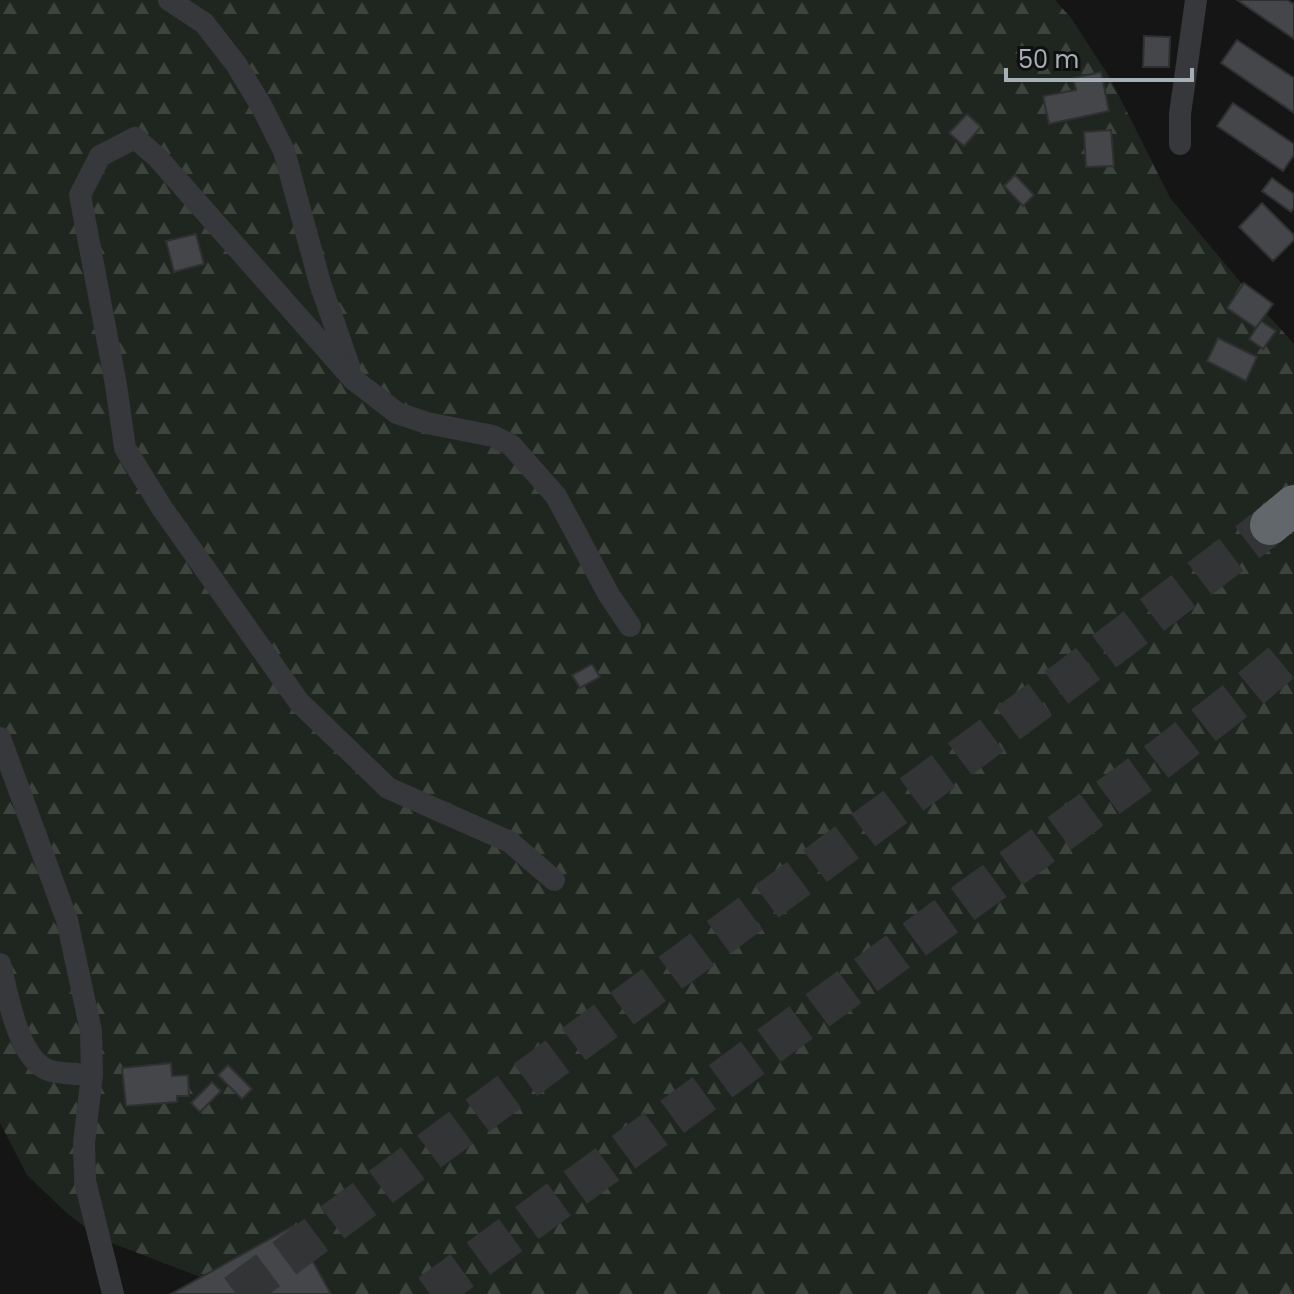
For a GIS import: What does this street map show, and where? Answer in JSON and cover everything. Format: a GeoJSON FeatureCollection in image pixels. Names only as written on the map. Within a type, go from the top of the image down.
{"type":"FeatureCollection","features":[{"type":"Feature","properties":{"kind":"street"},"geometry":{"type":"LineString","coordinates":[[169,0],[204,23],[236,64],[268,118],[284,151],[320,283],[353,379]]}},
{"type":"Feature","properties":{"kind":"street"},"geometry":{"type":"LineString","coordinates":[[1180,144],[1180,114],[1196,0]]}},
{"type":"Feature","properties":{"kind":"street"},"geometry":{"type":"LineString","coordinates":[[554,880],[510,842],[388,788],[299,702],[148,488],[125,448],[80,195],[100,156],[135,138],[157,157],[353,379],[397,413],[427,423],[493,436],[511,445],[556,496],[609,595],[630,626]]}},
{"type":"Feature","properties":{"kind":"street"},"geometry":{"type":"LineString","coordinates":[[0,738],[67,920],[91,1031],[92,1075],[84,1143],[85,1181],[113,1294]]}},
{"type":"Feature","properties":{"kind":"street"},"geometry":{"type":"LineString","coordinates":[[0,964],[26,1053],[47,1070],[92,1075]]}},
{"type":"Feature","properties":{"kind":"green space"},"geometry":{"type":"Polygon","coordinates":[[[0,0],[1055,0],[1071,18],[1110,78],[1170,198],[1294,344],[1294,1294],[234,1294],[198,1276],[101,1239],[68,1214],[27,1175],[0,1123],[0,0]]]}},
{"type":"Feature","properties":{"kind":"building"},"geometry":{"type":"Polygon","coordinates":[[[1237,0],[1287,0],[1294,4],[1294,39],[1237,0]]]}},
{"type":"Feature","properties":{"kind":"building"},"geometry":{"type":"Polygon","coordinates":[[[1144,36],[1170,37],[1169,67],[1143,67],[1144,36]]]}},
{"type":"Feature","properties":{"kind":"building"},"geometry":{"type":"Polygon","coordinates":[[[1237,40],[1294,78],[1294,113],[1221,63],[1237,40]]]}},
{"type":"Feature","properties":{"kind":"building"},"geometry":{"type":"Polygon","coordinates":[[[1101,72],[1109,111],[1049,124],[1043,96],[1076,90],[1073,78],[1101,72]]]}},
{"type":"Feature","properties":{"kind":"building"},"geometry":{"type":"Polygon","coordinates":[[[1233,103],[1294,144],[1294,155],[1283,171],[1217,126],[1233,103]]]}},
{"type":"Feature","properties":{"kind":"building"},"geometry":{"type":"Polygon","coordinates":[[[967,114],[981,127],[964,146],[949,133],[967,114]]]}},
{"type":"Feature","properties":{"kind":"building"},"geometry":{"type":"Polygon","coordinates":[[[1111,130],[1114,166],[1086,167],[1084,132],[1111,130]]]}},
{"type":"Feature","properties":{"kind":"building"},"geometry":{"type":"Polygon","coordinates":[[[1015,175],[1034,195],[1023,206],[1004,186],[1015,175]]]}},
{"type":"Feature","properties":{"kind":"building"},"geometry":{"type":"Polygon","coordinates":[[[1272,178],[1294,194],[1291,212],[1262,191],[1272,178]]]}},
{"type":"Feature","properties":{"kind":"building"},"geometry":{"type":"Polygon","coordinates":[[[1262,203],[1294,235],[1294,240],[1273,261],[1239,227],[1262,203]]]}},
{"type":"Feature","properties":{"kind":"building"},"geometry":{"type":"Polygon","coordinates":[[[196,234],[204,264],[174,272],[166,241],[196,234]]]}},
{"type":"Feature","properties":{"kind":"building"},"geometry":{"type":"Polygon","coordinates":[[[1244,283],[1273,304],[1256,328],[1227,308],[1244,283]]]}},
{"type":"Feature","properties":{"kind":"building"},"geometry":{"type":"Polygon","coordinates":[[[1261,321],[1276,331],[1263,349],[1249,339],[1261,321]]]}},
{"type":"Feature","properties":{"kind":"building"},"geometry":{"type":"Polygon","coordinates":[[[1218,338],[1257,357],[1246,381],[1207,361],[1218,338]]]}},
{"type":"Feature","properties":{"kind":"building"},"geometry":{"type":"Polygon","coordinates":[[[592,664],[600,677],[580,688],[572,675],[592,664]]]}},
{"type":"Feature","properties":{"kind":"building"},"geometry":{"type":"Polygon","coordinates":[[[171,1063],[172,1076],[188,1075],[189,1096],[177,1096],[177,1102],[126,1106],[122,1068],[171,1063]]]}},
{"type":"Feature","properties":{"kind":"building"},"geometry":{"type":"Polygon","coordinates":[[[228,1065],[252,1089],[242,1099],[218,1075],[228,1065]]]}},
{"type":"Feature","properties":{"kind":"building"},"geometry":{"type":"Polygon","coordinates":[[[212,1082],[221,1091],[200,1112],[191,1103],[212,1082]]]}},
{"type":"Feature","properties":{"kind":"building"},"geometry":{"type":"Polygon","coordinates":[[[293,1226],[331,1294],[171,1294],[293,1226]]]}},
{"type":"Feature","properties":{"kind":"tunnel"},"geometry":{"type":"LineString","coordinates":[[236,1294],[1068,679],[1270,525]]}},
{"type":"Feature","properties":{"kind":"tunnel"},"geometry":{"type":"LineString","coordinates":[[430,1294],[1150,767],[1294,652]]}}]}
